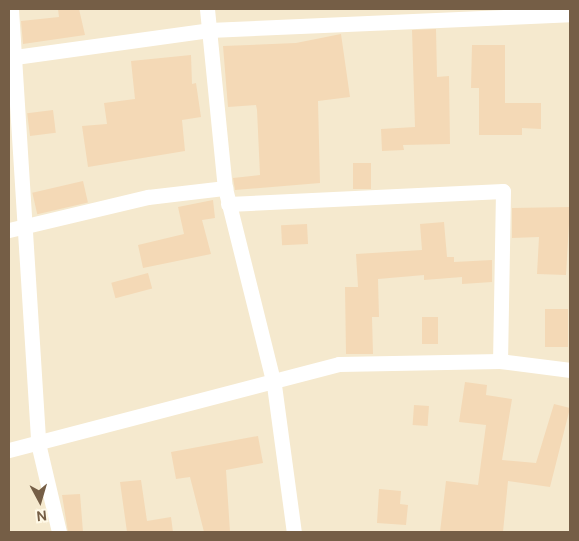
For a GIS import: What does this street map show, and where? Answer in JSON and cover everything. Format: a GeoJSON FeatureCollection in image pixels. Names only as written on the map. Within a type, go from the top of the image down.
{"type":"FeatureCollection","features":[{"type":"Feature","properties":{"kind":"street"},"geometry":{"type":"LineString","coordinates":[[207,9],[225,188],[274,385],[294,532]]}},
{"type":"Feature","properties":{"kind":"street"},"geometry":{"type":"LineString","coordinates":[[15,57],[209,30],[570,14]]}},
{"type":"Feature","properties":{"kind":"street"},"geometry":{"type":"LineString","coordinates":[[11,18],[15,57],[16,228],[38,443],[58,532]]}},
{"type":"Feature","properties":{"kind":"street"},"geometry":{"type":"LineString","coordinates":[[16,228],[148,197],[225,188]]}},
{"type":"Feature","properties":{"kind":"street"},"geometry":{"type":"LineString","coordinates":[[228,204],[503,191],[500,361]]}},
{"type":"Feature","properties":{"kind":"street"},"geometry":{"type":"LineString","coordinates":[[9,450],[274,385],[339,364],[500,361],[570,370]]}},
{"type":"Feature","properties":{"kind":"shaded area"},"geometry":{"type":"Polygon","coordinates":[[[9,9],[570,9],[570,532],[9,532],[9,9]]]}},
{"type":"Feature","properties":{"kind":"building"},"geometry":{"type":"Polygon","coordinates":[[[58,9],[79,9],[85,35],[23,44],[21,21],[59,17],[58,9]]]}},
{"type":"Feature","properties":{"kind":"building"},"geometry":{"type":"Polygon","coordinates":[[[436,29],[437,77],[449,76],[450,144],[403,145],[404,150],[382,151],[381,129],[415,127],[412,30],[436,29]]]}},
{"type":"Feature","properties":{"kind":"building"},"geometry":{"type":"Polygon","coordinates":[[[341,34],[350,97],[318,101],[320,183],[235,190],[233,178],[260,175],[257,110],[256,105],[228,107],[223,46],[296,43],[341,34]]]}},
{"type":"Feature","properties":{"kind":"building"},"geometry":{"type":"Polygon","coordinates":[[[472,45],[505,45],[505,103],[541,103],[541,129],[522,128],[522,135],[479,135],[479,88],[471,88],[472,45]]]}},
{"type":"Feature","properties":{"kind":"building"},"geometry":{"type":"Polygon","coordinates":[[[191,55],[192,84],[196,83],[201,117],[182,120],[185,151],[88,167],[82,126],[107,124],[104,103],[135,99],[131,61],[191,55]]]}},
{"type":"Feature","properties":{"kind":"building"},"geometry":{"type":"Polygon","coordinates":[[[53,110],[56,133],[30,136],[27,113],[53,110]]]}},
{"type":"Feature","properties":{"kind":"building"},"geometry":{"type":"Polygon","coordinates":[[[353,163],[371,163],[371,189],[353,189],[353,163]]]}},
{"type":"Feature","properties":{"kind":"building"},"geometry":{"type":"Polygon","coordinates":[[[83,181],[88,202],[37,214],[32,193],[83,181]]]}},
{"type":"Feature","properties":{"kind":"building"},"geometry":{"type":"Polygon","coordinates":[[[213,200],[215,218],[202,220],[211,254],[143,268],[138,245],[184,234],[178,207],[213,200]]]}},
{"type":"Feature","properties":{"kind":"building"},"geometry":{"type":"Polygon","coordinates":[[[570,207],[566,275],[537,274],[539,237],[512,238],[512,208],[570,207]]]}},
{"type":"Feature","properties":{"kind":"building"},"geometry":{"type":"Polygon","coordinates":[[[444,222],[447,257],[454,257],[454,262],[492,260],[492,282],[462,284],[462,277],[424,280],[424,275],[378,279],[379,317],[372,317],[373,354],[346,354],[345,287],[358,287],[356,254],[422,250],[420,224],[444,222]]]}},
{"type":"Feature","properties":{"kind":"building"},"geometry":{"type":"Polygon","coordinates":[[[307,224],[308,244],[282,245],[281,225],[307,224]]]}},
{"type":"Feature","properties":{"kind":"building"},"geometry":{"type":"Polygon","coordinates":[[[148,273],[152,288],[115,298],[111,283],[148,273]]]}},
{"type":"Feature","properties":{"kind":"building"},"geometry":{"type":"Polygon","coordinates":[[[545,309],[568,309],[568,347],[545,347],[545,309]]]}},
{"type":"Feature","properties":{"kind":"building"},"geometry":{"type":"Polygon","coordinates":[[[422,317],[438,317],[438,344],[422,344],[422,317]]]}},
{"type":"Feature","properties":{"kind":"building"},"geometry":{"type":"Polygon","coordinates":[[[465,382],[487,385],[486,395],[512,399],[502,460],[536,463],[554,404],[570,408],[550,487],[508,481],[503,532],[440,532],[446,481],[478,485],[486,425],[459,422],[465,382]]]}},
{"type":"Feature","properties":{"kind":"building"},"geometry":{"type":"Polygon","coordinates":[[[414,405],[429,406],[428,426],[413,425],[414,405]]]}},
{"type":"Feature","properties":{"kind":"building"},"geometry":{"type":"Polygon","coordinates":[[[258,436],[263,463],[226,470],[230,532],[204,532],[190,477],[176,479],[171,452],[258,436]]]}},
{"type":"Feature","properties":{"kind":"building"},"geometry":{"type":"Polygon","coordinates":[[[141,480],[147,521],[171,517],[173,532],[127,532],[120,482],[141,480]]]}},
{"type":"Feature","properties":{"kind":"building"},"geometry":{"type":"Polygon","coordinates":[[[379,489],[401,491],[400,504],[408,505],[406,525],[377,523],[379,489]]]}},
{"type":"Feature","properties":{"kind":"building"},"geometry":{"type":"Polygon","coordinates":[[[80,494],[83,532],[68,532],[62,495],[80,494]]]}}]}
